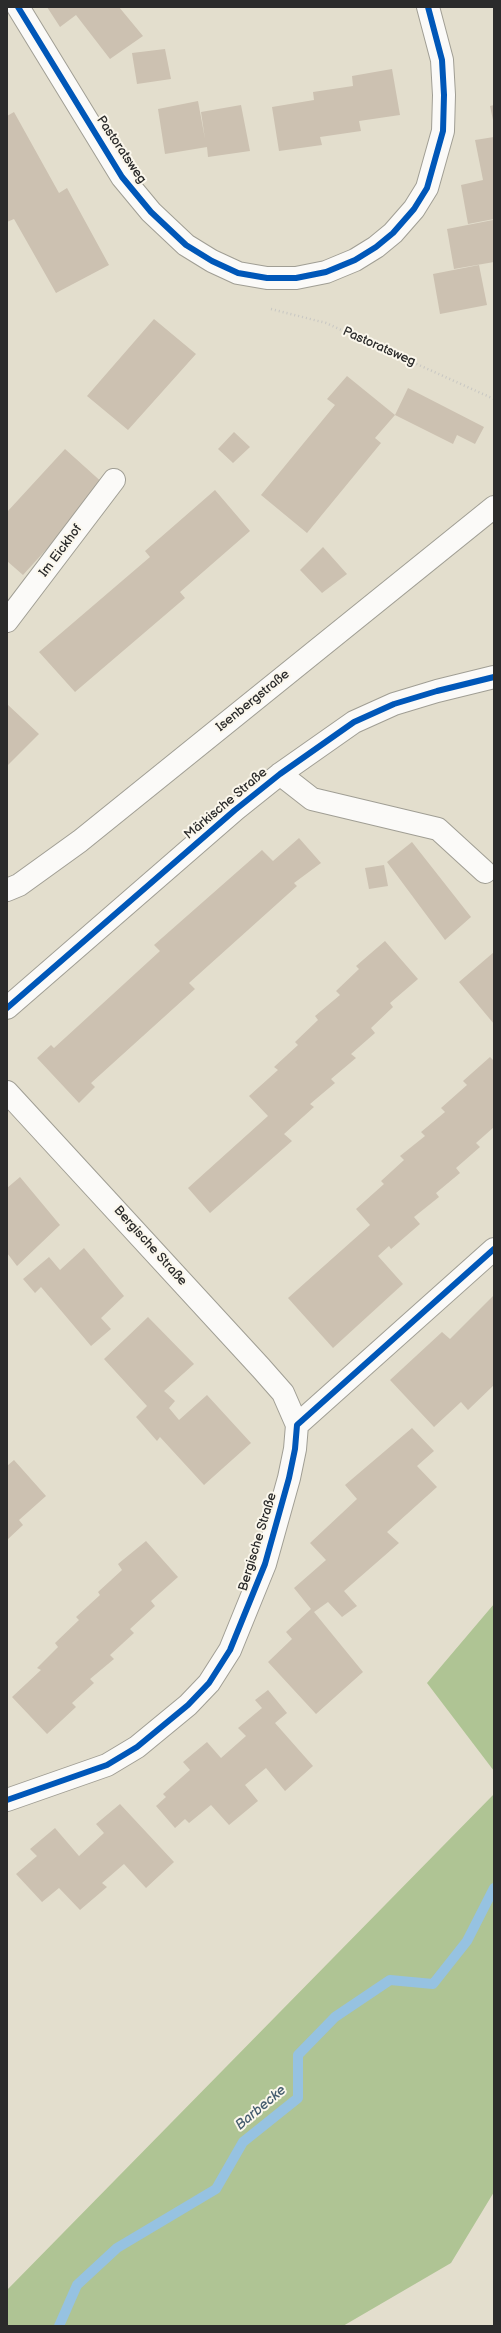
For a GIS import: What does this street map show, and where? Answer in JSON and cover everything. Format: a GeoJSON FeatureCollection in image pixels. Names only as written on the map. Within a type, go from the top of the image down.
{"type":"FeatureCollection","features":[{"type":"Feature","properties":{"kind":"street","name":"Pastoratsweg"},"geometry":{"type":"LineString","coordinates":[[18,7],[122,176],[152,212],[186,245],[232,270],[267,278],[296,278],[326,272],[355,260],[376,247],[393,233],[414,209],[427,188],[443,131],[444,95],[442,60],[428,7]]}},
{"type":"Feature","properties":{"kind":"street","name":"Im Eickhof"},"geometry":{"type":"LineString","coordinates":[[7,621],[114,480]]}},
{"type":"Feature","properties":{"kind":"street","name":"Isenbergstraße"},"geometry":{"type":"LineString","coordinates":[[7,890],[19,885],[80,841],[494,507]]}},
{"type":"Feature","properties":{"kind":"street","name":"Märkische Straße"},"geometry":{"type":"LineString","coordinates":[[7,1008],[229,815],[280,774],[354,722],[375,712],[437,691],[494,678]]}},
{"type":"Feature","properties":{"kind":"street","name":"Märkische Straße"},"geometry":{"type":"LineString","coordinates":[[280,774],[312,799],[438,829],[485,872]]}},
{"type":"Feature","properties":{"kind":"street","name":"Bergische Straße"},"geometry":{"type":"LineString","coordinates":[[7,1092],[283,1393],[297,1425],[295,1449],[289,1478],[265,1564],[230,1650],[209,1683],[188,1705],[137,1748],[107,1764],[7,1800]]}},
{"type":"Feature","properties":{"kind":"street"},"geometry":{"type":"LineString","coordinates":[[297,1425],[494,1250]]}},
{"type":"Feature","properties":{"kind":"green space"},"geometry":{"type":"Polygon","coordinates":[[[494,1604],[494,1771],[427,1683],[494,1604]]]}},
{"type":"Feature","properties":{"kind":"green space"},"geometry":{"type":"Polygon","coordinates":[[[494,1794],[494,2192],[451,2263],[343,2326],[7,2326],[7,2290],[494,1794]]]}},
{"type":"Feature","properties":{"kind":"building"},"geometry":{"type":"Polygon","coordinates":[[[47,7],[119,7],[143,36],[110,59],[76,15],[60,27],[47,7]]]}},
{"type":"Feature","properties":{"kind":"building"},"geometry":{"type":"Polygon","coordinates":[[[165,49],[171,79],[137,84],[132,53],[165,49]]]}},
{"type":"Feature","properties":{"kind":"building"},"geometry":{"type":"Polygon","coordinates":[[[392,69],[400,115],[359,121],[361,131],[320,137],[322,145],[279,151],[272,107],[314,100],[313,92],[353,86],[352,76],[392,69]]]}},
{"type":"Feature","properties":{"kind":"building"},"geometry":{"type":"Polygon","coordinates":[[[198,101],[205,139],[201,112],[241,105],[250,151],[208,157],[207,147],[165,154],[158,109],[198,101]]]}},
{"type":"Feature","properties":{"kind":"building"},"geometry":{"type":"Polygon","coordinates":[[[494,105],[494,120],[493,120],[490,106],[494,105]]]}},
{"type":"Feature","properties":{"kind":"building"},"geometry":{"type":"Polygon","coordinates":[[[14,112],[59,193],[67,188],[109,265],[56,293],[14,219],[7,222],[7,116],[14,112]]]}},
{"type":"Feature","properties":{"kind":"building"},"geometry":{"type":"Polygon","coordinates":[[[494,137],[494,219],[468,224],[461,185],[483,180],[475,140],[494,137]]]}},
{"type":"Feature","properties":{"kind":"building"},"geometry":{"type":"Polygon","coordinates":[[[493,220],[494,262],[454,269],[447,229],[493,220]]]}},
{"type":"Feature","properties":{"kind":"building"},"geometry":{"type":"Polygon","coordinates":[[[479,265],[487,305],[440,314],[433,274],[479,265]]]}},
{"type":"Feature","properties":{"kind":"building"},"geometry":{"type":"Polygon","coordinates":[[[154,319],[196,354],[128,430],[87,396],[154,319]]]}},
{"type":"Feature","properties":{"kind":"building"},"geometry":{"type":"Polygon","coordinates":[[[347,376],[395,415],[375,438],[381,443],[307,533],[261,495],[335,405],[327,399],[347,376]]]}},
{"type":"Feature","properties":{"kind":"building"},"geometry":{"type":"Polygon","coordinates":[[[408,388],[484,427],[475,444],[457,435],[453,444],[395,415],[408,388]]]}},
{"type":"Feature","properties":{"kind":"building"},"geometry":{"type":"Polygon","coordinates":[[[234,432],[250,447],[233,463],[218,449],[234,432]]]}},
{"type":"Feature","properties":{"kind":"building"},"geometry":{"type":"Polygon","coordinates":[[[65,449],[105,485],[23,575],[7,561],[7,512],[65,449]]]}},
{"type":"Feature","properties":{"kind":"building"},"geometry":{"type":"Polygon","coordinates":[[[215,490],[250,531],[180,592],[185,598],[75,692],[39,652],[150,557],[145,551],[215,490]]]}},
{"type":"Feature","properties":{"kind":"building"},"geometry":{"type":"Polygon","coordinates":[[[323,547],[347,574],[322,593],[300,570],[323,547]]]}},
{"type":"Feature","properties":{"kind":"building"},"geometry":{"type":"Polygon","coordinates":[[[7,704],[39,734],[7,766],[7,704]]]}},
{"type":"Feature","properties":{"kind":"building"},"geometry":{"type":"Polygon","coordinates":[[[299,838],[321,863],[294,883],[297,886],[189,983],[195,989],[91,1083],[95,1087],[79,1103],[37,1058],[51,1045],[54,1048],[160,951],[154,945],[262,850],[273,861],[299,838]]]}},
{"type":"Feature","properties":{"kind":"building"},"geometry":{"type":"Polygon","coordinates":[[[412,842],[471,917],[445,940],[387,862],[412,842]]]}},
{"type":"Feature","properties":{"kind":"building"},"geometry":{"type":"Polygon","coordinates":[[[384,865],[388,886],[369,889],[365,868],[384,865]]]}},
{"type":"Feature","properties":{"kind":"building"},"geometry":{"type":"Polygon","coordinates":[[[385,941],[418,979],[390,1003],[393,1007],[371,1028],[375,1033],[351,1054],[356,1058],[331,1079],[335,1083],[310,1104],[314,1107],[284,1134],[292,1141],[210,1213],[188,1188],[268,1116],[249,1096],[278,1070],[274,1067],[298,1045],[295,1042],[318,1020],[315,1016],[340,995],[336,991],[359,969],[356,966],[385,941]]]}},
{"type":"Feature","properties":{"kind":"building"},"geometry":{"type":"Polygon","coordinates":[[[494,952],[494,1024],[459,982],[494,952]]]}},
{"type":"Feature","properties":{"kind":"building"},"geometry":{"type":"Polygon","coordinates":[[[490,1057],[494,1061],[494,1127],[476,1143],[480,1147],[456,1168],[460,1173],[436,1193],[439,1197],[414,1217],[420,1224],[391,1249],[389,1246],[378,1256],[403,1284],[333,1348],[288,1298],[370,1225],[356,1209],[384,1184],[381,1181],[404,1160],[400,1156],[425,1136],[421,1132],[445,1112],[441,1108],[467,1085],[463,1081],[490,1057]]]}},
{"type":"Feature","properties":{"kind":"building"},"geometry":{"type":"Polygon","coordinates":[[[20,1177],[60,1225],[17,1266],[7,1253],[7,1188],[20,1177]]]}},
{"type":"Feature","properties":{"kind":"building"},"geometry":{"type":"Polygon","coordinates":[[[84,1248],[124,1296],[101,1318],[111,1329],[91,1346],[41,1287],[35,1293],[23,1279],[49,1257],[60,1270],[84,1248]]]}},
{"type":"Feature","properties":{"kind":"building"},"geometry":{"type":"Polygon","coordinates":[[[494,1295],[494,1385],[468,1410],[461,1402],[434,1427],[390,1380],[442,1332],[450,1339],[494,1295]]]}},
{"type":"Feature","properties":{"kind":"building"},"geometry":{"type":"Polygon","coordinates":[[[148,1317],[194,1364],[164,1391],[175,1401],[169,1408],[179,1420],[207,1395],[251,1443],[204,1485],[160,1437],[157,1441],[136,1417],[147,1406],[104,1359],[148,1317]]]}},
{"type":"Feature","properties":{"kind":"building"},"geometry":{"type":"Polygon","coordinates":[[[412,1428],[434,1451],[417,1466],[437,1487],[387,1532],[399,1543],[344,1591],[357,1606],[342,1617],[328,1602],[314,1612],[363,1672],[316,1714],[268,1662],[292,1639],[286,1632],[311,1609],[294,1588],[326,1560],[310,1543],[357,1499],[345,1485],[412,1428]]]}},
{"type":"Feature","properties":{"kind":"building"},"geometry":{"type":"Polygon","coordinates":[[[14,1460],[46,1496],[19,1520],[23,1525],[7,1540],[7,1466],[14,1460]]]}},
{"type":"Feature","properties":{"kind":"building"},"geometry":{"type":"Polygon","coordinates":[[[146,1541],[178,1577],[151,1601],[155,1606],[130,1629],[134,1633],[110,1655],[114,1659],[90,1679],[94,1683],[72,1703],[76,1707],[47,1734],[12,1697],[41,1670],[37,1668],[58,1647],[55,1643],[79,1620],[76,1617],[100,1595],[98,1592],[122,1570],[118,1564],[146,1541]]]}},
{"type":"Feature","properties":{"kind":"building"},"geometry":{"type":"Polygon","coordinates":[[[268,1690],[287,1713],[275,1723],[313,1766],[285,1791],[266,1768],[245,1785],[258,1801],[229,1825],[211,1805],[189,1823],[185,1819],[175,1828],[156,1806],[166,1797],[163,1794],[190,1770],[183,1762],[207,1742],[221,1758],[246,1736],[238,1728],[262,1708],[255,1700],[268,1690]]]}},
{"type":"Feature","properties":{"kind":"building"},"geometry":{"type":"Polygon","coordinates":[[[120,1804],[174,1862],[146,1888],[124,1864],[102,1883],[107,1887],[80,1910],[59,1888],[42,1902],[16,1874],[37,1856],[30,1849],[55,1828],[79,1856],[104,1833],[96,1824],[120,1804]]]}},
{"type":"Feature","properties":{"kind":"waterway","name":"Barbecke"},"geometry":{"type":"LineString","coordinates":[[59,2326],[77,2285],[117,2248],[216,2189],[243,2142],[298,2098],[298,2055],[335,2017],[390,1980],[433,1984],[467,1941],[494,1888]]}},
{"type":"Feature","properties":{"kind":"cycle path"},"geometry":{"type":"LineString","coordinates":[[18,7],[122,177],[151,212],[186,245],[212,261],[238,273],[267,278],[296,278],[326,272],[355,260],[376,247],[393,233],[414,209],[427,188],[443,131],[444,95],[442,60],[428,7]]}},
{"type":"Feature","properties":{"kind":"cycle path"},"geometry":{"type":"LineString","coordinates":[[7,1008],[235,810],[280,774],[354,722],[394,704],[437,691],[494,677]]}},
{"type":"Feature","properties":{"kind":"cycle path"},"geometry":{"type":"LineString","coordinates":[[7,1800],[107,1765],[137,1747],[188,1705],[209,1683],[230,1650],[265,1564],[289,1478],[295,1449],[297,1425],[494,1249]]}}]}
